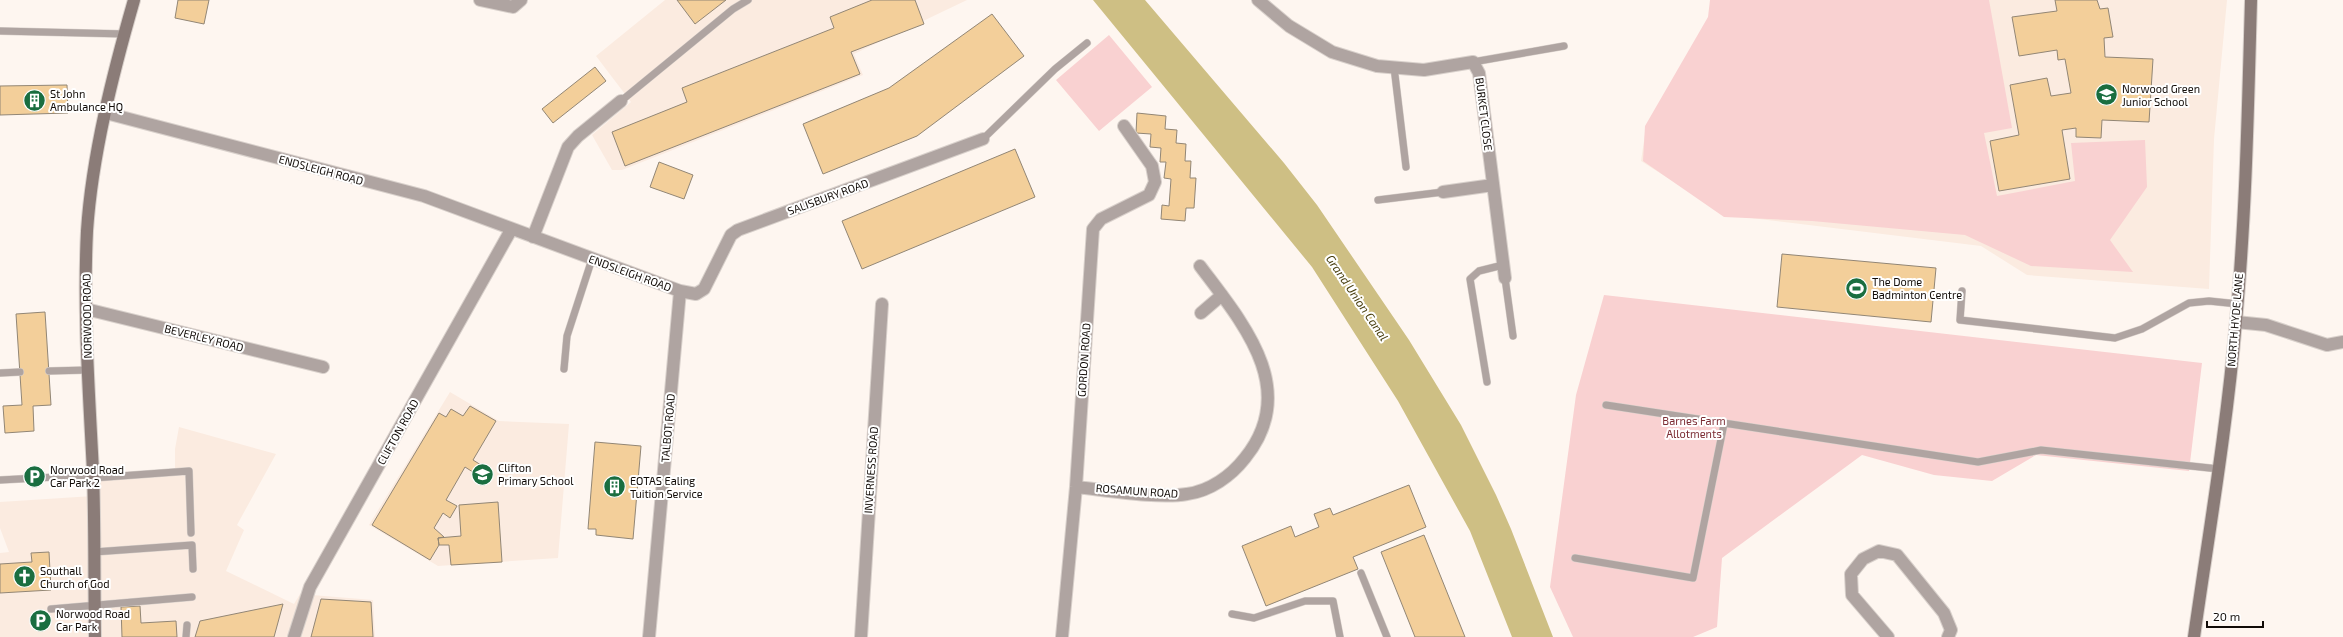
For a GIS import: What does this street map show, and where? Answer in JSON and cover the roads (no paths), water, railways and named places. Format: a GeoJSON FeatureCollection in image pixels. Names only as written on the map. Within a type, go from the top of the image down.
{"type":"FeatureCollection","features":[{"type":"Feature","properties":{"kind":"street","name":"NORWOOD ROAD"},"geometry":{"type":"LineString","coordinates":[[95,637],[93,477],[86,309],[88,230],[94,174],[106,113],[134,0]]}},
{"type":"Feature","properties":{"kind":"street"},"geometry":{"type":"LineString","coordinates":[[480,0],[513,7],[521,0]]}},
{"type":"Feature","properties":{"kind":"street","name":"BURKET CLOSE"},"geometry":{"type":"LineString","coordinates":[[1258,0],[1288,26],[1332,52],[1377,66],[1424,70],[1473,62],[1479,73],[1505,278]]}},
{"type":"Feature","properties":{"kind":"street","name":"NORTH HYDE LANE"},"geometry":{"type":"LineString","coordinates":[[2194,637],[2219,468],[2238,304],[2248,128],[2251,0]]}},
{"type":"Feature","properties":{"kind":"street"},"geometry":{"type":"LineString","coordinates":[[533,237],[568,147],[578,136],[621,100]]}},
{"type":"Feature","properties":{"kind":"street","name":"ENDSLEIGH ROAD"},"geometry":{"type":"LineString","coordinates":[[106,113],[424,196],[511,230],[680,291],[696,294],[704,289]]}},
{"type":"Feature","properties":{"kind":"street","name":"GORDON ROAD"},"geometry":{"type":"LineString","coordinates":[[1062,637],[1076,487],[1093,229],[1101,218],[1149,195],[1155,182],[1152,166],[1124,126]]}},
{"type":"Feature","properties":{"kind":"street","name":"SALISBURY ROAD"},"geometry":{"type":"LineString","coordinates":[[704,289],[731,235],[738,230],[983,139]]}},
{"type":"Feature","properties":{"kind":"street"},"geometry":{"type":"LineString","coordinates":[[1442,192],[1493,185]]}},
{"type":"Feature","properties":{"kind":"street","name":"CLIFTON ROAD"},"geometry":{"type":"LineString","coordinates":[[294,637],[310,587],[511,230]]}},
{"type":"Feature","properties":{"kind":"street","name":"ROSAMUN ROAD"},"geometry":{"type":"LineString","coordinates":[[1076,487],[1160,494],[1188,494],[1213,486],[1236,469],[1256,445],[1266,420],[1268,394],[1264,368],[1255,343],[1200,266]]}},
{"type":"Feature","properties":{"kind":"street","name":"TALBOT ROAD"},"geometry":{"type":"LineString","coordinates":[[649,637],[680,291]]}},
{"type":"Feature","properties":{"kind":"street"},"geometry":{"type":"LineString","coordinates":[[1201,313],[1222,295]]}},
{"type":"Feature","properties":{"kind":"street","name":"INVERNESS ROAD"},"geometry":{"type":"LineString","coordinates":[[861,637],[882,304]]}},
{"type":"Feature","properties":{"kind":"street","name":"BEVERLEY ROAD"},"geometry":{"type":"LineString","coordinates":[[86,309],[323,367]]}},
{"type":"Feature","properties":{"kind":"street"},"geometry":{"type":"LineString","coordinates":[[2236,322],[2266,325],[2326,345],[2343,342]]}},
{"type":"Feature","properties":{"kind":"street"},"geometry":{"type":"LineString","coordinates":[[1888,637],[1852,595],[1851,574],[1863,559],[1879,551],[1897,555],[1944,613],[1951,630],[1948,637]]}},
{"type":"Feature","properties":{"kind":"lane"},"geometry":{"type":"LineString","coordinates":[[621,100],[733,9],[748,0]]}},
{"type":"Feature","properties":{"kind":"lane"},"geometry":{"type":"LineString","coordinates":[[0,31],[125,34]]}},
{"type":"Feature","properties":{"kind":"lane"},"geometry":{"type":"LineString","coordinates":[[983,139],[1055,69],[1087,43]]}},
{"type":"Feature","properties":{"kind":"lane"},"geometry":{"type":"LineString","coordinates":[[1473,62],[1564,46]]}},
{"type":"Feature","properties":{"kind":"lane"},"geometry":{"type":"LineString","coordinates":[[1394,67],[1406,167]]}},
{"type":"Feature","properties":{"kind":"lane"},"geometry":{"type":"LineString","coordinates":[[1378,200],[1442,192]]}},
{"type":"Feature","properties":{"kind":"lane"},"geometry":{"type":"LineString","coordinates":[[564,369],[567,336],[592,259]]}},
{"type":"Feature","properties":{"kind":"lane"},"geometry":{"type":"LineString","coordinates":[[1487,382],[1470,279],[1479,271],[1503,265]]}},
{"type":"Feature","properties":{"kind":"lane"},"geometry":{"type":"LineString","coordinates":[[1505,278],[1513,336]]}},
{"type":"Feature","properties":{"kind":"lane"},"geometry":{"type":"LineString","coordinates":[[1962,290],[1960,320],[2115,338],[2142,329],[2189,304],[2209,301],[2238,304]]}},
{"type":"Feature","properties":{"kind":"lane"},"geometry":{"type":"LineString","coordinates":[[49,372],[88,370]]}},
{"type":"Feature","properties":{"kind":"lane"},"geometry":{"type":"LineString","coordinates":[[0,373],[20,372]]}},
{"type":"Feature","properties":{"kind":"lane"},"geometry":{"type":"LineString","coordinates":[[1606,405],[1978,462],[2041,450],[2219,468]]}},
{"type":"Feature","properties":{"kind":"lane"},"geometry":{"type":"LineString","coordinates":[[1575,558],[1693,578],[1724,424]]}},
{"type":"Feature","properties":{"kind":"lane"},"geometry":{"type":"LineString","coordinates":[[0,480],[93,477],[189,471],[191,533]]}},
{"type":"Feature","properties":{"kind":"lane"},"geometry":{"type":"LineString","coordinates":[[94,552],[192,545],[193,569]]}},
{"type":"Feature","properties":{"kind":"lane"},"geometry":{"type":"LineString","coordinates":[[1361,573],[1387,637]]}},
{"type":"Feature","properties":{"kind":"lane"},"geometry":{"type":"LineString","coordinates":[[51,609],[192,597]]}},
{"type":"Feature","properties":{"kind":"lane"},"geometry":{"type":"LineString","coordinates":[[1232,614],[1254,618],[1305,601],[1333,601],[1340,637]]}},
{"type":"Feature","properties":{"kind":"lane"},"geometry":{"type":"LineString","coordinates":[[186,637],[187,625]]}},
{"type":"Feature","properties":{"kind":"water","name":"Grand Union Canal"},"geometry":{"type":"Polygon","coordinates":[[[1093,0],[1145,0],[1284,163],[1317,205],[1409,340],[1461,425],[1496,495],[1511,529],[1553,637],[1512,637],[1470,531],[1398,401],[1312,267],[1093,0]]]}},
{"type":"Feature","properties":{"kind":"place","name":"Norwood Green Junior School"},"geometry":{"type":"Point","coordinates":[2106,95]}},
{"type":"Feature","properties":{"kind":"place","name":"St John Ambulance HQ"},"geometry":{"type":"Point","coordinates":[34,100]}},
{"type":"Feature","properties":{"kind":"place","name":"The Dome Badminton Centre"},"geometry":{"type":"Point","coordinates":[1856,288]}},
{"type":"Feature","properties":{"kind":"place","name":"Clifton Primary School"},"geometry":{"type":"Point","coordinates":[482,474]}},
{"type":"Feature","properties":{"kind":"place","name":"Norwood Road Car Park 2"},"geometry":{"type":"Point","coordinates":[34,476]}},
{"type":"Feature","properties":{"kind":"place","name":"EOTAS Ealing Tuition Service"},"geometry":{"type":"Point","coordinates":[614,487]}},
{"type":"Feature","properties":{"kind":"place","name":"Southall Church of God"},"geometry":{"type":"Point","coordinates":[25,577]}},
{"type":"Feature","properties":{"kind":"place","name":"Norwood Road Car Park"},"geometry":{"type":"Point","coordinates":[40,620]}},
{"type":"Feature","properties":{"kind":"park label","name":"Barnes Farm Allotments"},"geometry":{"type":"Point","coordinates":[1694,427]}}]}
